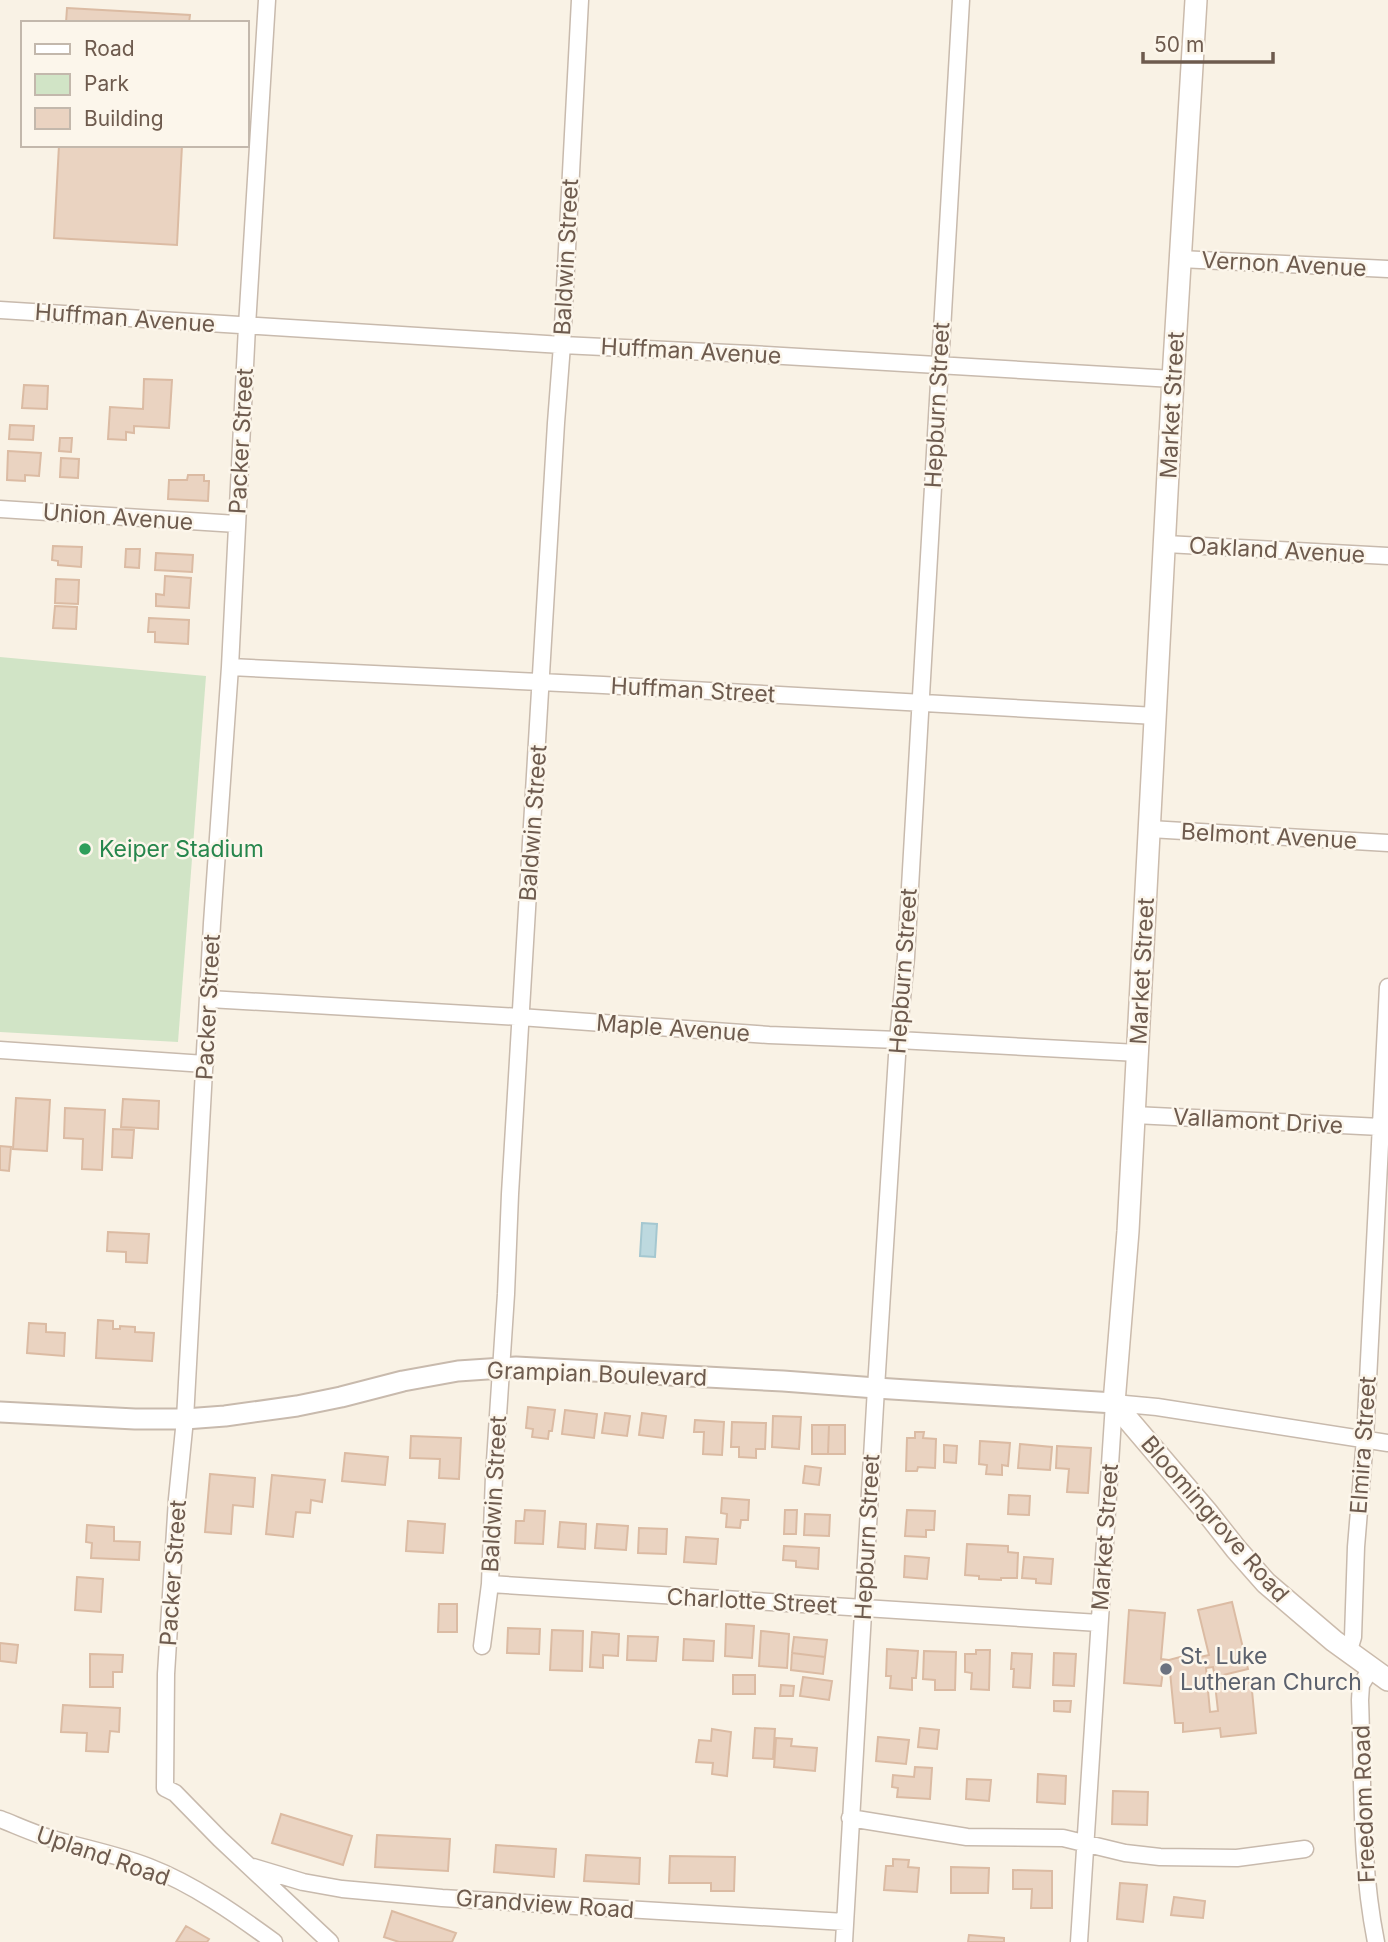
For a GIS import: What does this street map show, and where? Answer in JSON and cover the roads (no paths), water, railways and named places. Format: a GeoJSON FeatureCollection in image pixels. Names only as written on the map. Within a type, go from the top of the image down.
{"type":"FeatureCollection","features":[{"type":"Feature","properties":{"kind":"main road","name":"Market Street"},"geometry":{"type":"LineString","coordinates":[[1114,1403],[1135,1115],[1173,379],[1196,0]]}},
{"type":"Feature","properties":{"kind":"main road","name":"Bloomingrove Road"},"geometry":{"type":"LineString","coordinates":[[1114,1403],[1266,1583],[1334,1641],[1380,1674]]}},
{"type":"Feature","properties":{"kind":"street","name":"Packer Street"},"geometry":{"type":"LineString","coordinates":[[267,0],[185,1419],[166,1674],[165,1788],[175,1793],[330,1942]]}},
{"type":"Feature","properties":{"kind":"street","name":"Baldwin Street"},"geometry":{"type":"LineString","coordinates":[[482,1646],[490,1584],[520,1017],[562,345],[580,0]]}},
{"type":"Feature","properties":{"kind":"street","name":"Hepburn Street"},"geometry":{"type":"LineString","coordinates":[[844,1942],[876,1388],[898,1040],[906,957],[961,0]]}},
{"type":"Feature","properties":{"kind":"street","name":"Vernon Avenue"},"geometry":{"type":"LineString","coordinates":[[1180,259],[1388,269]]}},
{"type":"Feature","properties":{"kind":"street","name":"Huffman Avenue"},"geometry":{"type":"LineString","coordinates":[[0,310],[1173,379]]}},
{"type":"Feature","properties":{"kind":"street","name":"Union Avenue"},"geometry":{"type":"LineString","coordinates":[[0,509],[237,524]]}},
{"type":"Feature","properties":{"kind":"street","name":"Oakland Avenue"},"geometry":{"type":"LineString","coordinates":[[1166,544],[1388,556]]}},
{"type":"Feature","properties":{"kind":"street","name":"Huffman Street"},"geometry":{"type":"LineString","coordinates":[[230,667],[1156,716]]}},
{"type":"Feature","properties":{"kind":"street","name":"Belmont Avenue"},"geometry":{"type":"LineString","coordinates":[[1150,829],[1388,843]]}},
{"type":"Feature","properties":{"kind":"street","name":"Elmira Street"},"geometry":{"type":"LineString","coordinates":[[1349,1650],[1353,1637],[1356,1547],[1365,1439],[1388,987]]}},
{"type":"Feature","properties":{"kind":"street","name":"Maple Avenue"},"geometry":{"type":"LineString","coordinates":[[209,999],[769,1035],[1138,1053]]}},
{"type":"Feature","properties":{"kind":"street"},"geometry":{"type":"LineString","coordinates":[[0,1050],[205,1065]]}},
{"type":"Feature","properties":{"kind":"street","name":"Vallamont Drive"},"geometry":{"type":"LineString","coordinates":[[1135,1115],[1381,1127]]}},
{"type":"Feature","properties":{"kind":"street","name":"Grampian Boulevard"},"geometry":{"type":"LineString","coordinates":[[0,1412],[135,1419],[225,1416],[297,1406],[458,1371],[501,1368],[566,1368],[1114,1403]]}},
{"type":"Feature","properties":{"kind":"street"},"geometry":{"type":"LineString","coordinates":[[1114,1403],[1157,1407],[1388,1443]]}},
{"type":"Feature","properties":{"kind":"street","name":"Market Street"},"geometry":{"type":"LineString","coordinates":[[1080,1942],[1114,1403]]}},
{"type":"Feature","properties":{"kind":"street","name":"Charlotte Street"},"geometry":{"type":"LineString","coordinates":[[490,1584],[1099,1623]]}},
{"type":"Feature","properties":{"kind":"street","name":"Freedom Road"},"geometry":{"type":"LineString","coordinates":[[1376,1942],[1362,1835],[1360,1700],[1361,1685],[1380,1674]]}},
{"type":"Feature","properties":{"kind":"street"},"geometry":{"type":"LineString","coordinates":[[850,1818],[967,1837],[1063,1838],[1125,1853],[1160,1857],[1237,1858],[1305,1849]]}},
{"type":"Feature","properties":{"kind":"street","name":"Upland Road"},"geometry":{"type":"LineString","coordinates":[[0,1819],[53,1840],[115,1855],[151,1868],[192,1889],[274,1942]]}},
{"type":"Feature","properties":{"kind":"street","name":"Grandview Road"},"geometry":{"type":"LineString","coordinates":[[248,1866],[303,1882],[342,1889],[442,1898],[845,1922]]}},
{"type":"Feature","properties":{"kind":"water"},"geometry":{"type":"Polygon","coordinates":[[[642,1223],[657,1224],[655,1257],[640,1256],[642,1223]]]}},
{"type":"Feature","properties":{"kind":"place","name":"Keiper Stadium"},"geometry":{"type":"Point","coordinates":[85,849]}},
{"type":"Feature","properties":{"kind":"place","name":"St. Luke Lutheran Church"},"geometry":{"type":"Point","coordinates":[1166,1669]}}]}
